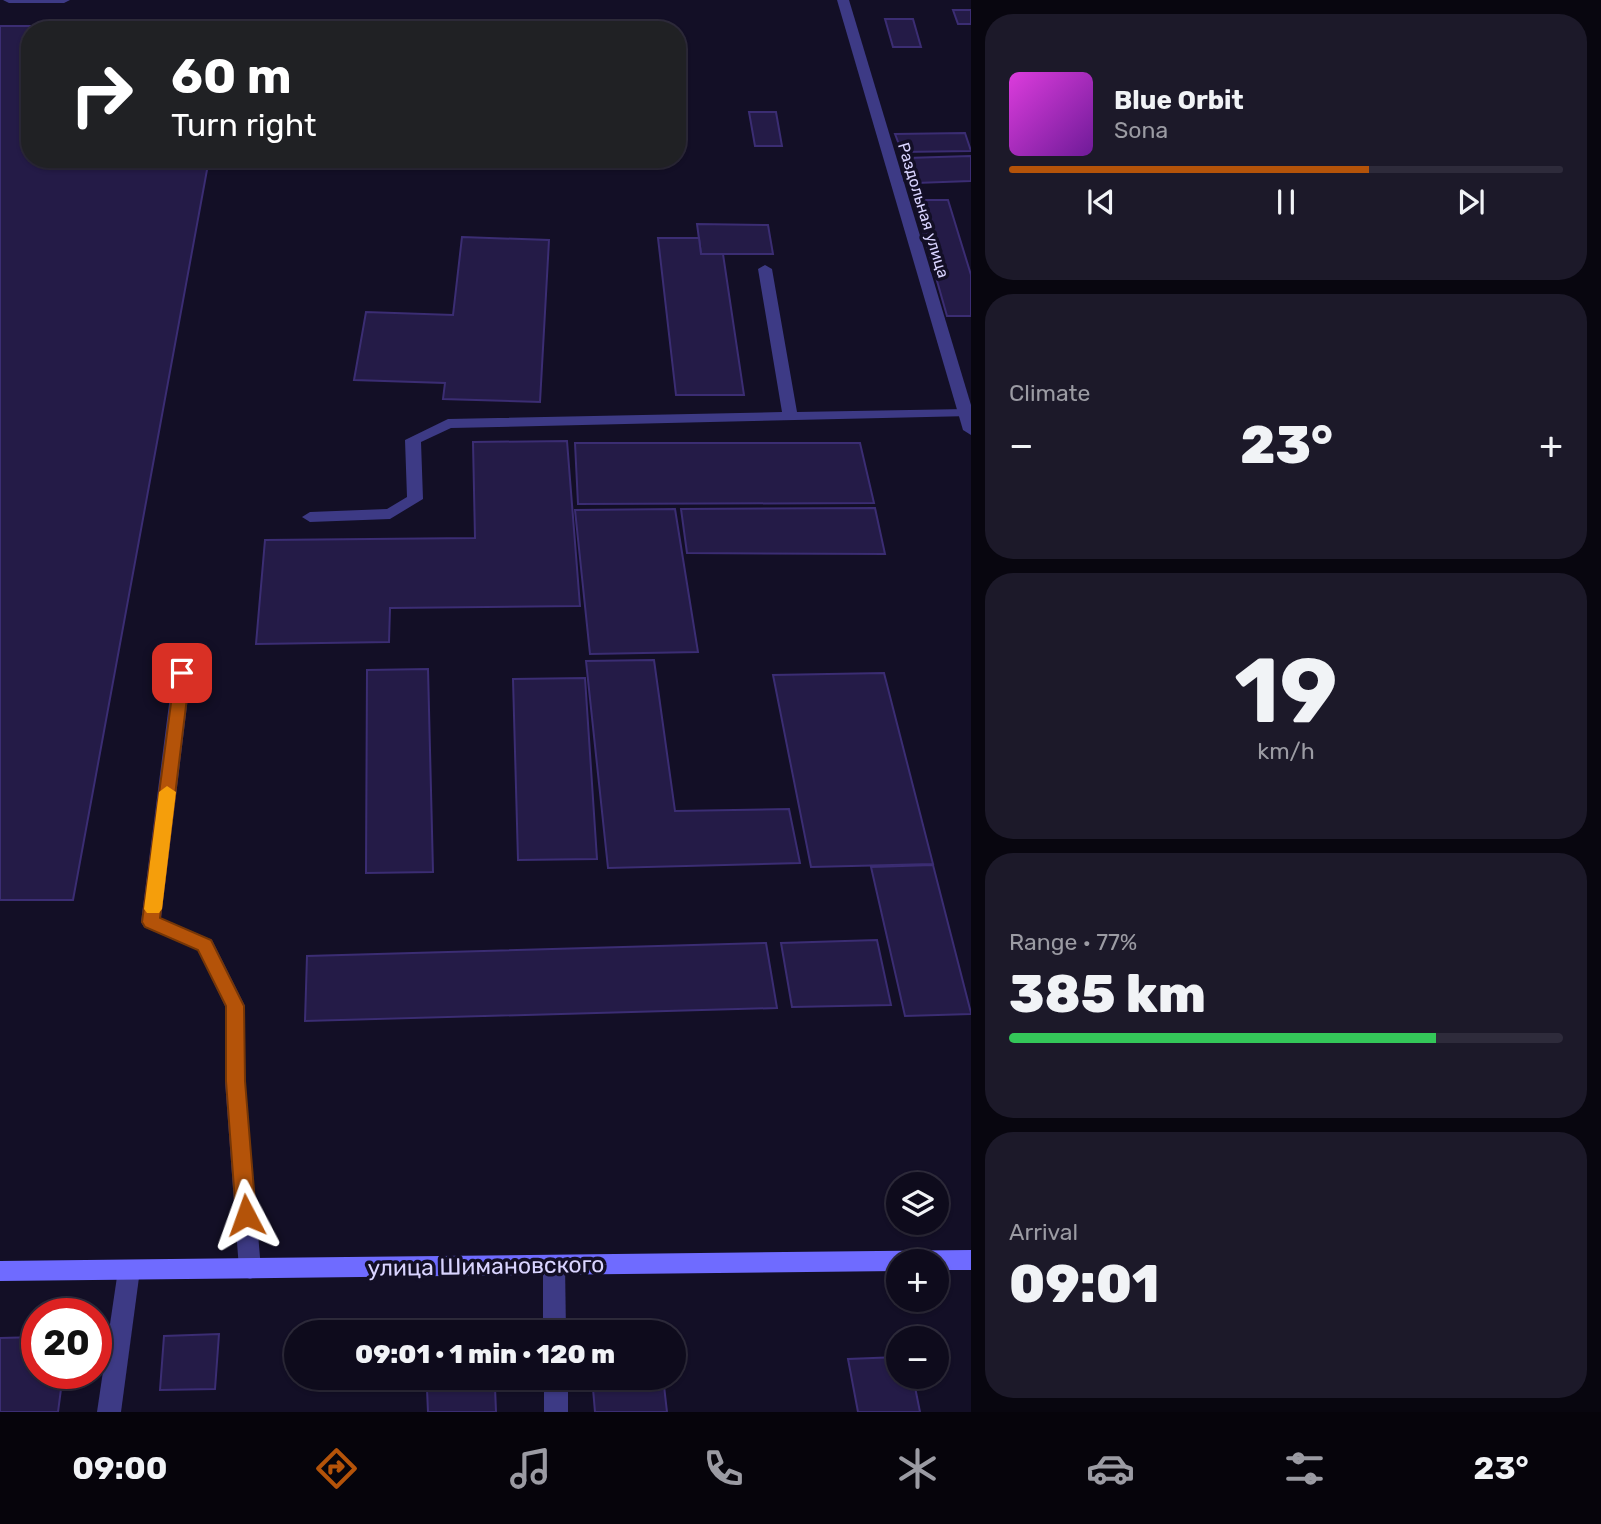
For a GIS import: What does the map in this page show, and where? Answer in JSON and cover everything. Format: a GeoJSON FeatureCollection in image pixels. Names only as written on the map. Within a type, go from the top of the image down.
{"type":"FeatureCollection","features":[{"type":"Feature","properties":{"kind":"street"},"geometry":{"type":"LineString","coordinates":[[9,0],[64,0]]}},
{"type":"Feature","properties":{"kind":"street","name":"Раздольная улица"},"geometry":{"type":"LineString","coordinates":[[843,0],[969,413],[971,430]]}},
{"type":"Feature","properties":{"kind":"street"},"geometry":{"type":"LineString","coordinates":[[765,269],[790,416]]}},
{"type":"Feature","properties":{"kind":"street"},"geometry":{"type":"LineString","coordinates":[[310,517],[390,514],[415,499],[413,440],[447,424],[969,413]]}},
{"type":"Feature","properties":{"kind":"street"},"geometry":{"type":"LineString","coordinates":[[182,673],[151,922],[205,945],[235,1006],[235,1081],[250,1269]]}},
{"type":"Feature","properties":{"kind":"street","name":"улица Шимановского"},"geometry":{"type":"LineString","coordinates":[[0,1271],[971,1260]]}},
{"type":"Feature","properties":{"kind":"street"},"geometry":{"type":"LineString","coordinates":[[554,1265],[555,1320]]}},
{"type":"Feature","properties":{"kind":"street"},"geometry":{"type":"LineString","coordinates":[[109,1412],[129,1270]]}},
{"type":"Feature","properties":{"kind":"street"},"geometry":{"type":"LineString","coordinates":[[556,1390],[556,1412]]}},
{"type":"Feature","properties":{"kind":"building"},"geometry":{"type":"Polygon","coordinates":[[[953,10],[971,10],[971,24],[958,24],[953,10]]]}},
{"type":"Feature","properties":{"kind":"building"},"geometry":{"type":"Polygon","coordinates":[[[885,19],[913,19],[921,47],[893,47],[885,19]]]}},
{"type":"Feature","properties":{"kind":"building"},"geometry":{"type":"Polygon","coordinates":[[[0,26],[21,26],[21,168],[207,168],[73,900],[0,900],[0,26]]]}},
{"type":"Feature","properties":{"kind":"building"},"geometry":{"type":"Polygon","coordinates":[[[749,112],[776,112],[782,146],[755,146],[749,112]]]}},
{"type":"Feature","properties":{"kind":"building"},"geometry":{"type":"Polygon","coordinates":[[[965,133],[971,151],[902,152],[895,134],[965,133]]]}},
{"type":"Feature","properties":{"kind":"building"},"geometry":{"type":"Polygon","coordinates":[[[971,156],[971,181],[916,183],[907,158],[971,156]]]}},
{"type":"Feature","properties":{"kind":"building"},"geometry":{"type":"Polygon","coordinates":[[[914,200],[948,200],[971,275],[971,316],[947,316],[914,200]]]}},
{"type":"Feature","properties":{"kind":"building"},"geometry":{"type":"Polygon","coordinates":[[[697,224],[768,225],[773,254],[701,254],[697,224]]]}},
{"type":"Feature","properties":{"kind":"building"},"geometry":{"type":"Polygon","coordinates":[[[462,237],[549,240],[540,402],[443,399],[445,383],[354,380],[366,312],[453,315],[462,237]]]}},
{"type":"Feature","properties":{"kind":"building"},"geometry":{"type":"Polygon","coordinates":[[[658,238],[699,238],[701,254],[723,254],[744,395],[676,395],[658,238]]]}},
{"type":"Feature","properties":{"kind":"building"},"geometry":{"type":"Polygon","coordinates":[[[567,441],[580,606],[390,608],[389,642],[256,644],[265,540],[475,538],[473,442],[567,441]]]}},
{"type":"Feature","properties":{"kind":"building"},"geometry":{"type":"Polygon","coordinates":[[[575,443],[860,443],[874,503],[578,504],[575,443]]]}},
{"type":"Feature","properties":{"kind":"building"},"geometry":{"type":"Polygon","coordinates":[[[875,508],[885,554],[687,553],[681,509],[875,508]]]}},
{"type":"Feature","properties":{"kind":"building"},"geometry":{"type":"Polygon","coordinates":[[[675,509],[698,652],[590,654],[575,510],[675,509]]]}},
{"type":"Feature","properties":{"kind":"building"},"geometry":{"type":"Polygon","coordinates":[[[654,660],[675,811],[789,809],[800,863],[608,868],[586,661],[654,660]]]}},
{"type":"Feature","properties":{"kind":"building"},"geometry":{"type":"Polygon","coordinates":[[[428,669],[433,872],[366,873],[367,670],[428,669]]]}},
{"type":"Feature","properties":{"kind":"building"},"geometry":{"type":"Polygon","coordinates":[[[884,673],[933,864],[811,867],[773,675],[884,673]]]}},
{"type":"Feature","properties":{"kind":"building"},"geometry":{"type":"Polygon","coordinates":[[[585,678],[597,859],[518,860],[513,679],[585,678]]]}},
{"type":"Feature","properties":{"kind":"building"},"geometry":{"type":"Polygon","coordinates":[[[933,865],[971,1014],[905,1016],[871,867],[933,865]]]}},
{"type":"Feature","properties":{"kind":"building"},"geometry":{"type":"Polygon","coordinates":[[[877,940],[891,1005],[792,1007],[781,943],[877,940]]]}},
{"type":"Feature","properties":{"kind":"building"},"geometry":{"type":"Polygon","coordinates":[[[766,943],[777,1008],[305,1021],[307,956],[766,943]]]}},
{"type":"Feature","properties":{"kind":"building"},"geometry":{"type":"Polygon","coordinates":[[[219,1334],[215,1389],[160,1390],[164,1336],[219,1334]]]}},
{"type":"Feature","properties":{"kind":"building"},"geometry":{"type":"Polygon","coordinates":[[[21,1337],[21,1389],[61,1389],[58,1412],[0,1412],[0,1338],[21,1337]]]}},
{"type":"Feature","properties":{"kind":"building"},"geometry":{"type":"Polygon","coordinates":[[[886,1357],[886,1389],[915,1389],[920,1412],[858,1412],[848,1359],[886,1357]]]}},
{"type":"Feature","properties":{"kind":"building"},"geometry":{"type":"Polygon","coordinates":[[[427,1390],[495,1390],[496,1412],[428,1412],[427,1390]]]}},
{"type":"Feature","properties":{"kind":"building"},"geometry":{"type":"Polygon","coordinates":[[[593,1390],[664,1390],[667,1412],[595,1412],[593,1390]]]}},
{"type":"Feature","properties":{"kind":"slow traffic"},"geometry":{"type":"LineString","coordinates":[[153,909],[167,792]]}},
{"type":"Feature","properties":{"kind":"route"},"geometry":{"type":"LineString","coordinates":[[182,673],[151,922],[205,945],[235,1006],[235,1081],[246,1215]]}}]}
